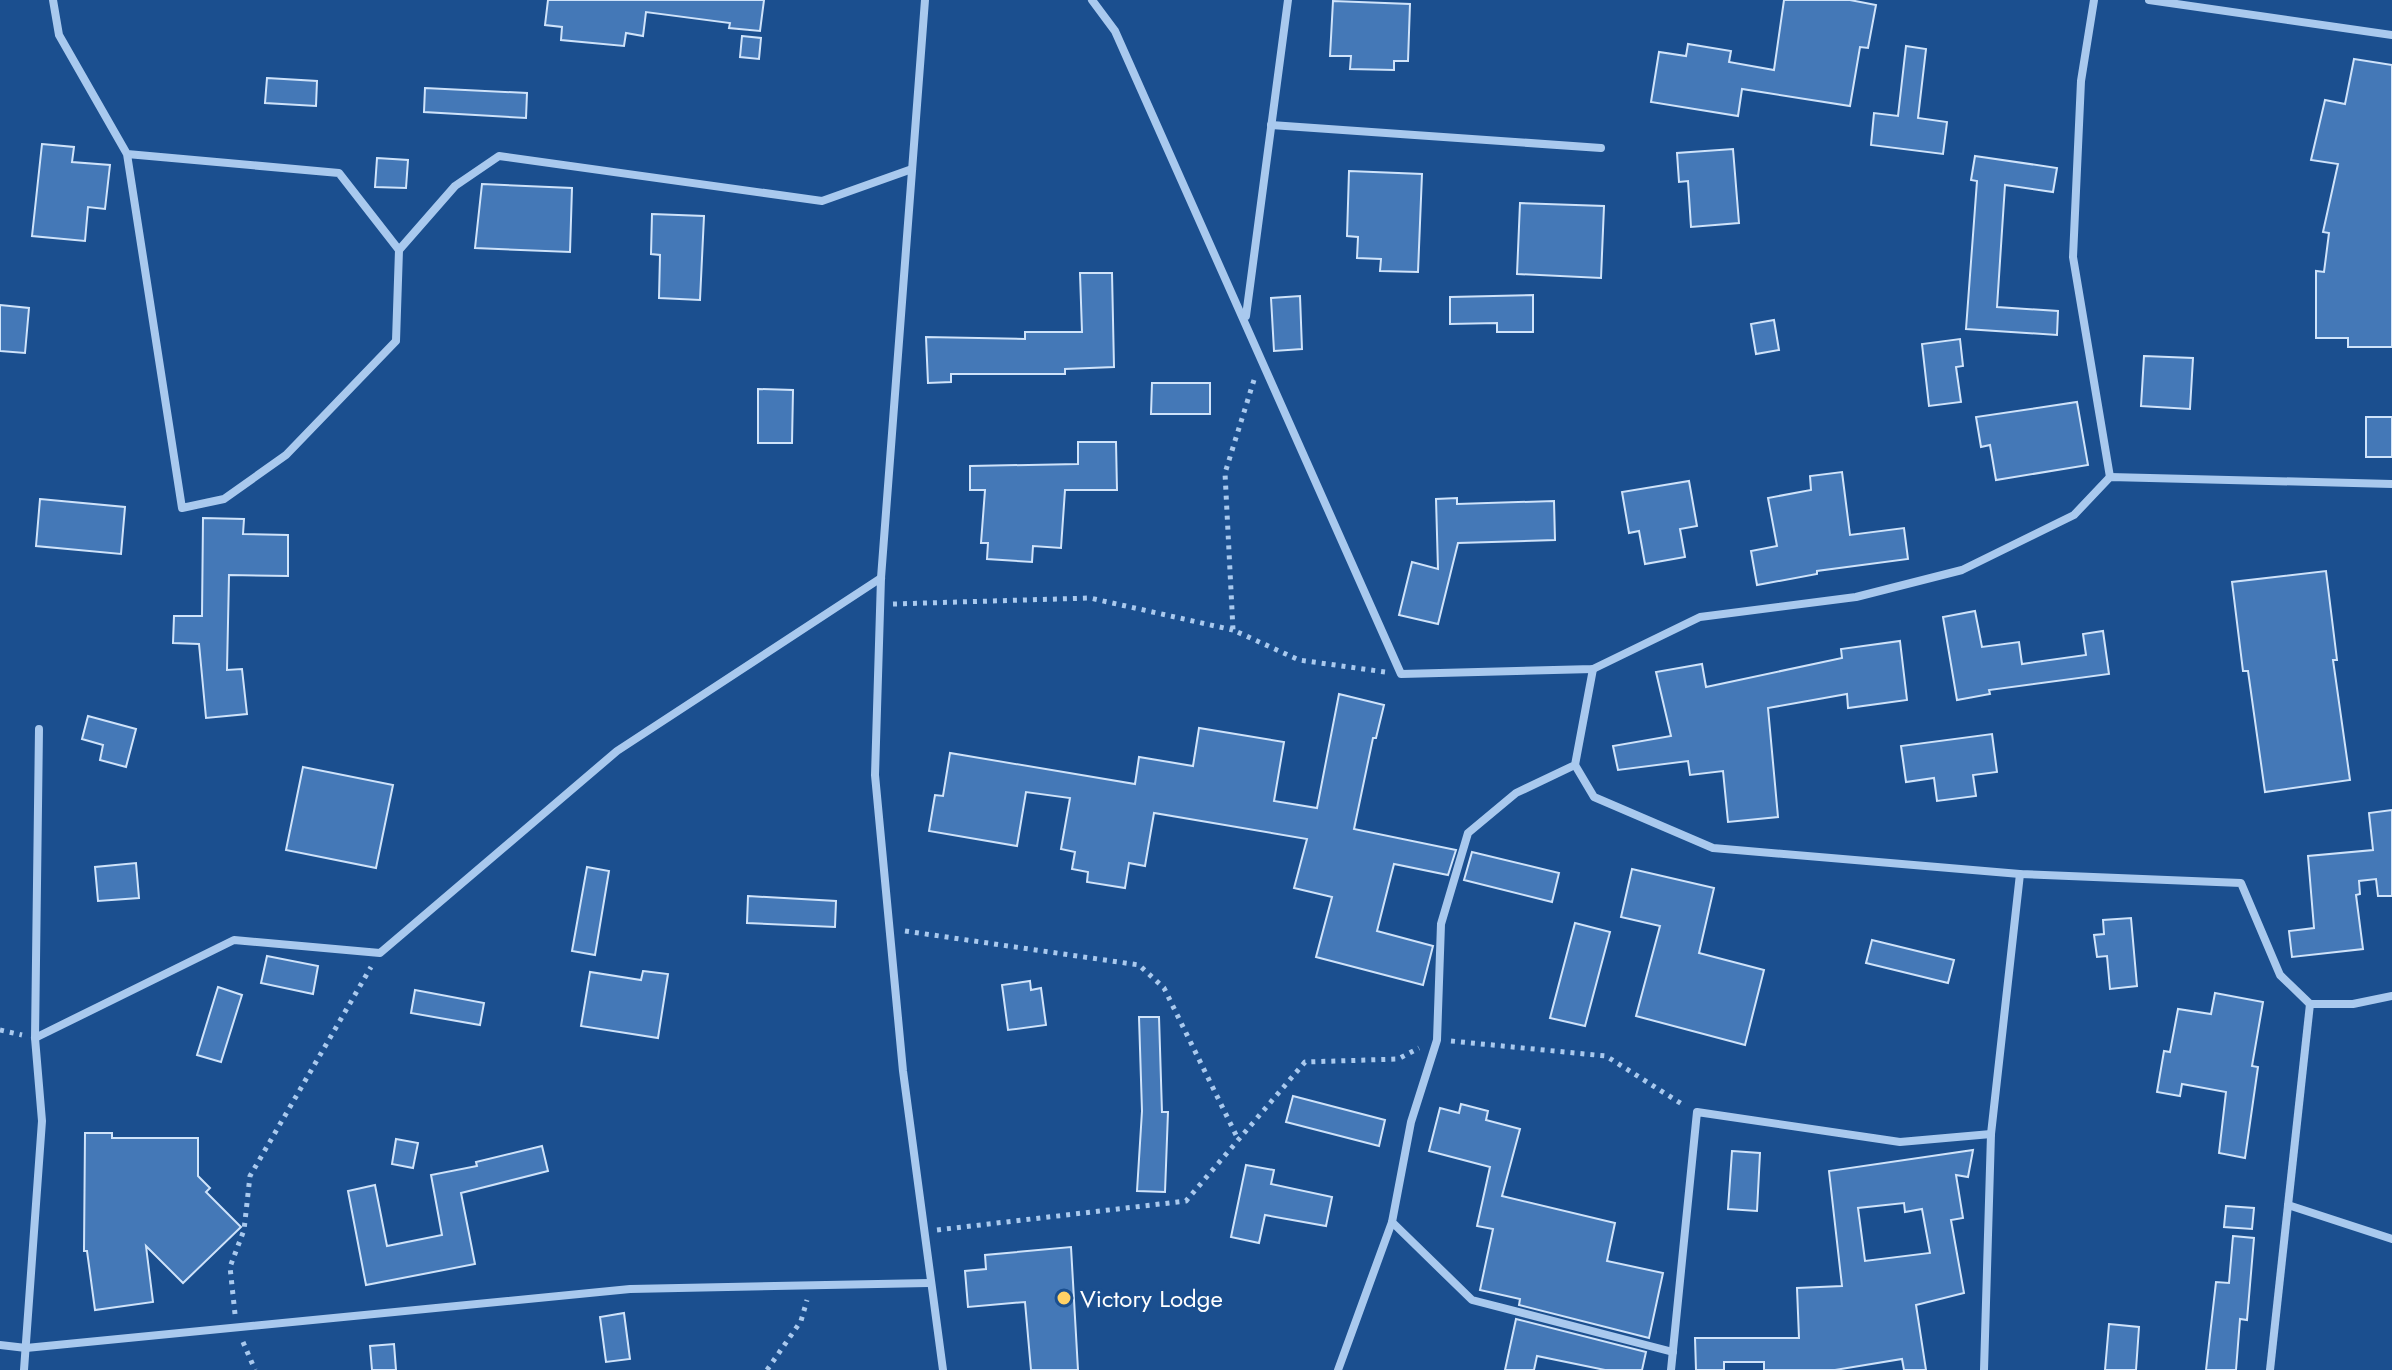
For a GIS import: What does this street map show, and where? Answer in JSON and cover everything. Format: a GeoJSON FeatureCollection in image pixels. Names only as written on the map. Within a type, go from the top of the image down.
{"type":"FeatureCollection","features":[{"type":"Feature","properties":{"kind":"street"},"geometry":{"type":"LineString","coordinates":[[53,0],[59,35],[127,154],[182,508],[224,499],[286,455],[396,341],[399,250],[455,186],[499,156],[822,201],[912,169]]}},
{"type":"Feature","properties":{"kind":"street"},"geometry":{"type":"LineString","coordinates":[[925,0],[881,578],[875,775],[888,928],[929,1283],[943,1370]]}},
{"type":"Feature","properties":{"kind":"street"},"geometry":{"type":"LineString","coordinates":[[1092,0],[1115,31],[1401,674],[1593,669],[1700,617],[1856,597],[1962,570],[2074,515],[2110,477],[2392,484]]}},
{"type":"Feature","properties":{"kind":"street"},"geometry":{"type":"LineString","coordinates":[[1245,320],[1288,0]]}},
{"type":"Feature","properties":{"kind":"street"},"geometry":{"type":"LineString","coordinates":[[2094,0],[2081,81],[2073,257],[2110,477]]}},
{"type":"Feature","properties":{"kind":"street"},"geometry":{"type":"LineString","coordinates":[[2149,0],[2392,35]]}},
{"type":"Feature","properties":{"kind":"street"},"geometry":{"type":"LineString","coordinates":[[1271,125],[1601,148]]}},
{"type":"Feature","properties":{"kind":"street"},"geometry":{"type":"LineString","coordinates":[[127,154],[339,173],[399,250]]}},
{"type":"Feature","properties":{"kind":"street"},"geometry":{"type":"LineString","coordinates":[[35,1038],[234,940],[380,953],[617,751],[881,578]]}},
{"type":"Feature","properties":{"kind":"street"},"geometry":{"type":"LineString","coordinates":[[1593,669],[1575,765],[1594,797],[1713,848],[2020,874],[2241,883],[2280,975],[2310,1004],[2353,1004],[2392,996]]}},
{"type":"Feature","properties":{"kind":"street"},"geometry":{"type":"LineString","coordinates":[[24,1370],[42,1121],[35,1038],[39,729]]}},
{"type":"Feature","properties":{"kind":"street"},"geometry":{"type":"LineString","coordinates":[[1338,1370],[1392,1222],[1411,1122],[1437,1040],[1441,924],[1468,833],[1516,793],[1575,765]]}},
{"type":"Feature","properties":{"kind":"street"},"geometry":{"type":"LineString","coordinates":[[1984,1370],[1991,1134],[2020,874]]}},
{"type":"Feature","properties":{"kind":"street"},"geometry":{"type":"LineString","coordinates":[[2270,1370],[2310,1004]]}},
{"type":"Feature","properties":{"kind":"street"},"geometry":{"type":"LineString","coordinates":[[1671,1370],[1697,1112],[1900,1142],[1991,1134]]}},
{"type":"Feature","properties":{"kind":"street"},"geometry":{"type":"LineString","coordinates":[[2288,1205],[2392,1239]]}},
{"type":"Feature","properties":{"kind":"street"},"geometry":{"type":"LineString","coordinates":[[1392,1222],[1472,1300],[1673,1352]]}},
{"type":"Feature","properties":{"kind":"street"},"geometry":{"type":"LineString","coordinates":[[0,1345],[26,1348],[630,1289],[929,1283]]}},
{"type":"Feature","properties":{"kind":"path"},"geometry":{"type":"LineString","coordinates":[[1233,630],[1225,473],[1260,360]]}},
{"type":"Feature","properties":{"kind":"path"},"geometry":{"type":"LineString","coordinates":[[880,604],[1090,598],[1233,630],[1299,660],[1401,674]]}},
{"type":"Feature","properties":{"kind":"path"},"geometry":{"type":"LineString","coordinates":[[888,928],[1139,965],[1164,988],[1238,1139]]}},
{"type":"Feature","properties":{"kind":"path"},"geometry":{"type":"LineString","coordinates":[[255,1370],[236,1328],[230,1267],[244,1230],[250,1176],[380,953]]}},
{"type":"Feature","properties":{"kind":"path"},"geometry":{"type":"LineString","coordinates":[[923,1231],[1186,1201],[1305,1062],[1398,1059],[1437,1040],[1606,1056],[1697,1112]]}},
{"type":"Feature","properties":{"kind":"path"},"geometry":{"type":"LineString","coordinates":[[767,1370],[801,1321],[811,1284]]}},
{"type":"Feature","properties":{"kind":"building"},"geometry":{"type":"Polygon","coordinates":[[[548,0],[764,0],[760,31],[729,28],[730,23],[646,12],[643,36],[626,33],[624,46],[561,40],[562,27],[545,25],[548,0]]]}},
{"type":"Feature","properties":{"kind":"building"},"geometry":{"type":"Polygon","coordinates":[[[1784,0],[1850,0],[1876,5],[1868,48],[1860,47],[1850,106],[1742,89],[1738,116],[1651,102],[1659,52],[1686,56],[1688,44],[1731,51],[1729,62],[1774,70],[1784,0]]]}},
{"type":"Feature","properties":{"kind":"building"},"geometry":{"type":"Polygon","coordinates":[[[1333,1],[1410,4],[1408,61],[1394,61],[1394,70],[1350,69],[1351,56],[1330,56],[1333,1]]]}},
{"type":"Feature","properties":{"kind":"building"},"geometry":{"type":"Polygon","coordinates":[[[742,36],[761,38],[759,59],[740,57],[742,36]]]}},
{"type":"Feature","properties":{"kind":"building"},"geometry":{"type":"Polygon","coordinates":[[[1906,46],[1926,49],[1918,118],[1947,122],[1943,154],[1871,145],[1874,113],[1898,116],[1906,46]]]}},
{"type":"Feature","properties":{"kind":"building"},"geometry":{"type":"Polygon","coordinates":[[[2354,59],[2392,65],[2392,347],[2348,347],[2348,338],[2316,338],[2316,271],[2324,272],[2329,233],[2323,232],[2338,164],[2311,160],[2325,100],[2345,104],[2354,59]]]}},
{"type":"Feature","properties":{"kind":"building"},"geometry":{"type":"Polygon","coordinates":[[[267,78],[317,81],[316,106],[265,103],[267,78]]]}},
{"type":"Feature","properties":{"kind":"building"},"geometry":{"type":"Polygon","coordinates":[[[425,88],[527,93],[526,118],[424,112],[425,88]]]}},
{"type":"Feature","properties":{"kind":"building"},"geometry":{"type":"Polygon","coordinates":[[[42,144],[74,147],[72,162],[110,165],[105,209],[88,207],[85,241],[32,236],[42,144]]]}},
{"type":"Feature","properties":{"kind":"building"},"geometry":{"type":"Polygon","coordinates":[[[1733,149],[1739,223],[1691,227],[1688,181],[1679,182],[1677,153],[1733,149]]]}},
{"type":"Feature","properties":{"kind":"building"},"geometry":{"type":"Polygon","coordinates":[[[1975,156],[2057,168],[2053,192],[2005,185],[1997,307],[2058,311],[2057,335],[1966,329],[1977,181],[1971,180],[1975,156]]]}},
{"type":"Feature","properties":{"kind":"building"},"geometry":{"type":"Polygon","coordinates":[[[377,158],[408,160],[406,188],[375,187],[377,158]]]}},
{"type":"Feature","properties":{"kind":"building"},"geometry":{"type":"Polygon","coordinates":[[[1349,171],[1422,174],[1418,272],[1380,271],[1381,259],[1357,258],[1358,237],[1347,236],[1349,171]]]}},
{"type":"Feature","properties":{"kind":"building"},"geometry":{"type":"Polygon","coordinates":[[[482,184],[572,188],[570,252],[475,248],[482,184]]]}},
{"type":"Feature","properties":{"kind":"building"},"geometry":{"type":"Polygon","coordinates":[[[1520,203],[1604,206],[1601,278],[1517,274],[1520,203]]]}},
{"type":"Feature","properties":{"kind":"building"},"geometry":{"type":"Polygon","coordinates":[[[652,214],[704,216],[700,300],[659,298],[660,255],[651,254],[652,214]]]}},
{"type":"Feature","properties":{"kind":"building"},"geometry":{"type":"Polygon","coordinates":[[[1080,273],[1112,273],[1114,367],[1065,369],[1065,374],[951,374],[951,382],[928,383],[926,337],[1025,339],[1025,332],[1082,332],[1080,273]]]}},
{"type":"Feature","properties":{"kind":"building"},"geometry":{"type":"Polygon","coordinates":[[[1533,295],[1533,332],[1497,332],[1497,323],[1450,324],[1450,297],[1533,295]]]}},
{"type":"Feature","properties":{"kind":"building"},"geometry":{"type":"Polygon","coordinates":[[[1300,296],[1302,349],[1274,351],[1271,298],[1300,296]]]}},
{"type":"Feature","properties":{"kind":"building"},"geometry":{"type":"Polygon","coordinates":[[[0,305],[29,308],[25,353],[0,351],[0,305]]]}},
{"type":"Feature","properties":{"kind":"building"},"geometry":{"type":"Polygon","coordinates":[[[1774,320],[1779,350],[1756,354],[1751,324],[1774,320]]]}},
{"type":"Feature","properties":{"kind":"building"},"geometry":{"type":"Polygon","coordinates":[[[1960,339],[1963,366],[1956,367],[1961,402],[1929,406],[1922,344],[1960,339]]]}},
{"type":"Feature","properties":{"kind":"building"},"geometry":{"type":"Polygon","coordinates":[[[2144,356],[2193,358],[2190,409],[2141,406],[2144,356]]]}},
{"type":"Feature","properties":{"kind":"building"},"geometry":{"type":"Polygon","coordinates":[[[1152,383],[1210,383],[1210,414],[1151,414],[1152,383]]]}},
{"type":"Feature","properties":{"kind":"building"},"geometry":{"type":"Polygon","coordinates":[[[758,389],[793,390],[792,443],[758,443],[758,389]]]}},
{"type":"Feature","properties":{"kind":"building"},"geometry":{"type":"Polygon","coordinates":[[[2077,402],[2088,465],[1996,480],[1990,445],[1981,447],[1976,417],[2077,402]]]}},
{"type":"Feature","properties":{"kind":"building"},"geometry":{"type":"Polygon","coordinates":[[[2366,417],[2392,417],[2392,457],[2366,457],[2366,417]]]}},
{"type":"Feature","properties":{"kind":"building"},"geometry":{"type":"Polygon","coordinates":[[[1078,442],[1116,442],[1117,490],[1065,490],[1061,548],[1033,546],[1032,562],[987,559],[988,543],[981,543],[985,490],[970,490],[970,466],[1078,464],[1078,442]]]}},
{"type":"Feature","properties":{"kind":"building"},"geometry":{"type":"Polygon","coordinates":[[[1842,472],[1850,535],[1904,528],[1908,559],[1817,571],[1817,574],[1757,585],[1751,551],[1777,546],[1768,498],[1811,490],[1810,476],[1842,472]]]}},
{"type":"Feature","properties":{"kind":"building"},"geometry":{"type":"Polygon","coordinates":[[[1689,481],[1697,526],[1680,529],[1685,557],[1645,564],[1639,531],[1629,533],[1622,492],[1689,481]]]}},
{"type":"Feature","properties":{"kind":"building"},"geometry":{"type":"Polygon","coordinates":[[[1457,498],[1457,504],[1554,501],[1555,540],[1458,543],[1438,624],[1399,615],[1412,562],[1438,569],[1436,499],[1457,498]]]}},
{"type":"Feature","properties":{"kind":"building"},"geometry":{"type":"Polygon","coordinates":[[[40,499],[125,507],[121,554],[36,546],[40,499]]]}},
{"type":"Feature","properties":{"kind":"building"},"geometry":{"type":"Polygon","coordinates":[[[203,518],[244,519],[243,534],[288,535],[288,576],[229,575],[227,670],[242,669],[247,714],[206,718],[199,644],[173,643],[174,616],[202,616],[203,518]]]}},
{"type":"Feature","properties":{"kind":"building"},"geometry":{"type":"Polygon","coordinates":[[[2326,571],[2337,660],[2333,660],[2350,780],[2265,792],[2248,671],[2243,671],[2232,582],[2326,571]]]}},
{"type":"Feature","properties":{"kind":"building"},"geometry":{"type":"Polygon","coordinates":[[[1975,611],[1982,647],[2019,642],[2022,664],[2086,655],[2083,634],[2103,631],[2109,674],[1989,690],[1990,694],[1957,700],[1943,617],[1975,611]]]}},
{"type":"Feature","properties":{"kind":"building"},"geometry":{"type":"Polygon","coordinates":[[[1900,641],[1907,700],[1848,708],[1847,694],[1768,708],[1778,817],[1728,822],[1723,771],[1690,775],[1688,761],[1618,770],[1613,746],[1671,736],[1656,672],[1702,664],[1706,687],[1842,658],[1841,649],[1900,641]]]}},
{"type":"Feature","properties":{"kind":"building"},"geometry":{"type":"Polygon","coordinates":[[[1339,694],[1384,705],[1376,738],[1373,738],[1354,829],[1456,850],[1448,875],[1394,864],[1377,931],[1433,946],[1423,985],[1316,957],[1332,897],[1294,888],[1307,839],[1154,813],[1145,866],[1129,863],[1125,888],[1087,882],[1088,872],[1072,869],[1075,852],[1061,849],[1070,798],[1026,792],[1017,846],[929,831],[935,795],[943,796],[950,753],[1135,784],[1139,757],[1193,766],[1199,728],[1284,742],[1274,801],[1317,808],[1339,694]]]}},
{"type":"Feature","properties":{"kind":"building"},"geometry":{"type":"Polygon","coordinates":[[[88,716],[136,729],[126,767],[100,760],[103,745],[82,739],[88,716]]]}},
{"type":"Feature","properties":{"kind":"building"},"geometry":{"type":"Polygon","coordinates":[[[1992,734],[1997,772],[1973,775],[1976,796],[1937,801],[1934,778],[1906,782],[1901,746],[1992,734]]]}},
{"type":"Feature","properties":{"kind":"building"},"geometry":{"type":"Polygon","coordinates":[[[303,767],[393,785],[376,868],[286,850],[303,767]]]}},
{"type":"Feature","properties":{"kind":"building"},"geometry":{"type":"Polygon","coordinates":[[[2392,810],[2392,896],[2378,896],[2376,879],[2359,881],[2360,894],[2356,895],[2363,949],[2292,957],[2289,931],[2314,928],[2308,856],[2373,850],[2369,813],[2392,810]]]}},
{"type":"Feature","properties":{"kind":"building"},"geometry":{"type":"Polygon","coordinates":[[[1472,852],[1559,873],[1552,902],[1464,880],[1472,852]]]}},
{"type":"Feature","properties":{"kind":"building"},"geometry":{"type":"Polygon","coordinates":[[[136,863],[139,898],[98,901],[95,867],[136,863]]]}},
{"type":"Feature","properties":{"kind":"building"},"geometry":{"type":"Polygon","coordinates":[[[587,867],[609,871],[595,955],[572,951],[587,867]]]}},
{"type":"Feature","properties":{"kind":"building"},"geometry":{"type":"Polygon","coordinates":[[[1632,869],[1714,888],[1699,953],[1764,970],[1745,1045],[1636,1016],[1660,926],[1621,917],[1632,869]]]}},
{"type":"Feature","properties":{"kind":"building"},"geometry":{"type":"Polygon","coordinates":[[[748,896],[836,901],[835,927],[747,923],[748,896]]]}},
{"type":"Feature","properties":{"kind":"building"},"geometry":{"type":"Polygon","coordinates":[[[2131,918],[2137,986],[2110,989],[2107,956],[2097,957],[2094,935],[2104,934],[2103,920],[2131,918]]]}},
{"type":"Feature","properties":{"kind":"building"},"geometry":{"type":"Polygon","coordinates":[[[1575,923],[1610,932],[1585,1026],[1550,1018],[1575,923]]]}},
{"type":"Feature","properties":{"kind":"building"},"geometry":{"type":"Polygon","coordinates":[[[1872,940],[1954,960],[1948,983],[1866,963],[1872,940]]]}},
{"type":"Feature","properties":{"kind":"building"},"geometry":{"type":"Polygon","coordinates":[[[267,956],[318,966],[313,994],[261,983],[267,956]]]}},
{"type":"Feature","properties":{"kind":"building"},"geometry":{"type":"Polygon","coordinates":[[[643,971],[668,974],[658,1038],[581,1026],[590,972],[641,980],[643,971]]]}},
{"type":"Feature","properties":{"kind":"building"},"geometry":{"type":"Polygon","coordinates":[[[1030,981],[1031,990],[1041,988],[1046,1025],[1008,1030],[1002,985],[1030,981]]]}},
{"type":"Feature","properties":{"kind":"building"},"geometry":{"type":"Polygon","coordinates":[[[218,987],[242,995],[221,1062],[197,1055],[218,987]]]}},
{"type":"Feature","properties":{"kind":"building"},"geometry":{"type":"Polygon","coordinates":[[[415,990],[484,1003],[480,1025],[411,1013],[415,990]]]}},
{"type":"Feature","properties":{"kind":"building"},"geometry":{"type":"Polygon","coordinates":[[[2215,993],[2263,1002],[2252,1066],[2258,1067],[2245,1158],[2219,1153],[2226,1092],[2182,1084],[2180,1096],[2157,1092],[2164,1051],[2170,1052],[2178,1009],[2211,1014],[2215,993]]]}},
{"type":"Feature","properties":{"kind":"building"},"geometry":{"type":"Polygon","coordinates":[[[1139,1017],[1159,1017],[1162,1112],[1168,1112],[1165,1192],[1137,1191],[1142,1111],[1139,1017]]]}},
{"type":"Feature","properties":{"kind":"building"},"geometry":{"type":"Polygon","coordinates":[[[1293,1096],[1385,1120],[1379,1146],[1286,1122],[1293,1096]]]}},
{"type":"Feature","properties":{"kind":"building"},"geometry":{"type":"Polygon","coordinates":[[[1461,1104],[1488,1111],[1486,1120],[1520,1129],[1502,1196],[1615,1223],[1607,1261],[1663,1273],[1649,1338],[1519,1305],[1520,1299],[1480,1290],[1493,1229],[1477,1226],[1490,1167],[1429,1151],[1440,1108],[1459,1113],[1461,1104]]]}},
{"type":"Feature","properties":{"kind":"building"},"geometry":{"type":"Polygon","coordinates":[[[85,1133],[112,1133],[112,1138],[198,1138],[198,1176],[210,1188],[206,1192],[241,1227],[183,1283],[146,1246],[153,1302],[95,1310],[87,1251],[84,1251],[85,1133]]]}},
{"type":"Feature","properties":{"kind":"building"},"geometry":{"type":"Polygon","coordinates":[[[396,1139],[418,1143],[413,1168],[392,1164],[396,1139]]]}},
{"type":"Feature","properties":{"kind":"building"},"geometry":{"type":"Polygon","coordinates":[[[542,1146],[548,1171],[461,1193],[475,1264],[366,1285],[348,1191],[375,1185],[387,1246],[442,1235],[431,1175],[477,1166],[476,1162],[542,1146]]]}},
{"type":"Feature","properties":{"kind":"building"},"geometry":{"type":"Polygon","coordinates":[[[1973,1150],[1968,1177],[1956,1175],[1963,1218],[1951,1220],[1964,1293],[1916,1305],[1926,1370],[1904,1370],[1902,1359],[1835,1370],[1764,1370],[1764,1362],[1724,1362],[1724,1370],[1696,1370],[1695,1338],[1799,1338],[1797,1288],[1842,1286],[1829,1171],[1973,1150]],[[1904,1203],[1858,1208],[1865,1261],[1930,1253],[1922,1209],[1905,1212],[1904,1203]]]}},
{"type":"Feature","properties":{"kind":"building"},"geometry":{"type":"Polygon","coordinates":[[[1732,1151],[1760,1153],[1757,1211],[1728,1209],[1732,1151]]]}},
{"type":"Feature","properties":{"kind":"building"},"geometry":{"type":"Polygon","coordinates":[[[1246,1165],[1274,1170],[1271,1184],[1332,1197],[1326,1226],[1265,1215],[1259,1243],[1231,1237],[1246,1165]]]}},
{"type":"Feature","properties":{"kind":"building"},"geometry":{"type":"Polygon","coordinates":[[[2226,1206],[2254,1208],[2252,1229],[2224,1227],[2226,1206]]]}},
{"type":"Feature","properties":{"kind":"building"},"geometry":{"type":"Polygon","coordinates":[[[2233,1236],[2254,1238],[2247,1320],[2240,1319],[2236,1370],[2206,1370],[2216,1282],[2229,1283],[2233,1236]]]}},
{"type":"Feature","properties":{"kind":"building"},"geometry":{"type":"Polygon","coordinates":[[[1071,1247],[1078,1370],[1031,1370],[1025,1302],[968,1307],[965,1271],[986,1269],[985,1255],[1071,1247]]]}},
{"type":"Feature","properties":{"kind":"building"},"geometry":{"type":"Polygon","coordinates":[[[624,1313],[630,1359],[606,1362],[600,1317],[624,1313]]]}},
{"type":"Feature","properties":{"kind":"building"},"geometry":{"type":"Polygon","coordinates":[[[1516,1319],[1646,1352],[1642,1370],[1605,1370],[1537,1356],[1534,1370],[1505,1370],[1516,1319]]]}},
{"type":"Feature","properties":{"kind":"building"},"geometry":{"type":"Polygon","coordinates":[[[2109,1324],[2139,1327],[2136,1370],[2105,1370],[2109,1324]]]}},
{"type":"Feature","properties":{"kind":"building"},"geometry":{"type":"Polygon","coordinates":[[[394,1344],[396,1370],[372,1370],[370,1346],[394,1344]]]}},
{"type":"Feature","properties":{"kind":"place","name":"Victory Lodge"},"geometry":{"type":"Point","coordinates":[1064,1298]}}]}
